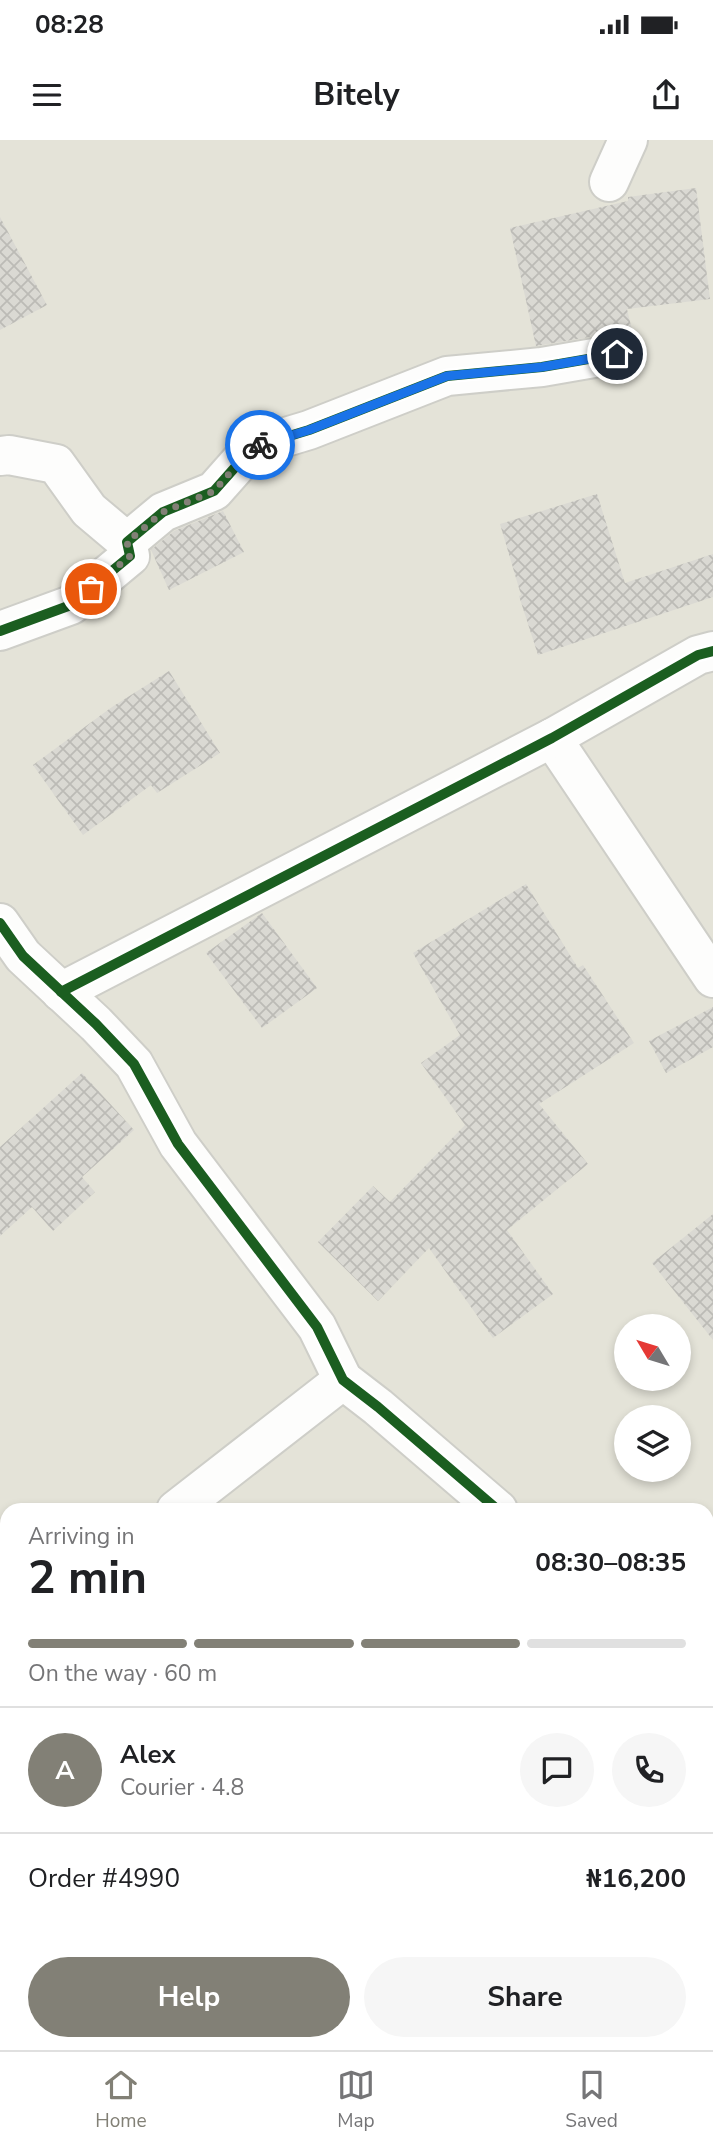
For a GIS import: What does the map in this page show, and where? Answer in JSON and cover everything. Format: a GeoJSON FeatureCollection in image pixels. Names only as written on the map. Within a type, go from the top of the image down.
{"type":"FeatureCollection","features":[{"type":"Feature","properties":{"kind":"street"},"geometry":{"type":"LineString","coordinates":[[610,182],[628,140]]}},
{"type":"Feature","properties":{"kind":"street"},"geometry":{"type":"LineString","coordinates":[[127,542],[163,512],[214,491],[253,447],[309,430],[447,376],[542,367],[617,354]]}},
{"type":"Feature","properties":{"kind":"street"},"geometry":{"type":"LineString","coordinates":[[0,456],[9,455],[56,464],[89,510],[127,542],[130,556],[71,605],[0,631]]}},
{"type":"Feature","properties":{"kind":"street"},"geometry":{"type":"LineString","coordinates":[[61,992],[552,738],[698,654],[713,651]]}},
{"type":"Feature","properties":{"kind":"street"},"geometry":{"type":"LineString","coordinates":[[552,738],[713,978]]}},
{"type":"Feature","properties":{"kind":"street"},"geometry":{"type":"LineString","coordinates":[[0,923],[23,956],[96,1024],[134,1064],[178,1144],[317,1327],[343,1380],[490,1503]]}},
{"type":"Feature","properties":{"kind":"street"},"geometry":{"type":"LineString","coordinates":[[185,1503],[343,1380]]}},
{"type":"Feature","properties":{"kind":"shaded area"},"geometry":{"type":"Polygon","coordinates":[[[0,140],[713,140],[713,1503],[0,1503],[0,140]]]}},
{"type":"Feature","properties":{"kind":"building"},"geometry":{"type":"Polygon","coordinates":[[[696,188],[710,299],[627,309],[632,330],[536,346],[510,228],[628,201],[628,197],[696,188]]]}},
{"type":"Feature","properties":{"kind":"building"},"geometry":{"type":"Polygon","coordinates":[[[0,217],[47,305],[0,330],[0,217]]]}},
{"type":"Feature","properties":{"kind":"building"},"geometry":{"type":"Polygon","coordinates":[[[597,494],[625,583],[713,554],[713,597],[538,655],[500,524],[597,494]]]}},
{"type":"Feature","properties":{"kind":"building"},"geometry":{"type":"Polygon","coordinates":[[[223,511],[244,552],[169,590],[151,550],[174,531],[223,511]]]}},
{"type":"Feature","properties":{"kind":"building"},"geometry":{"type":"Polygon","coordinates":[[[169,671],[220,753],[157,793],[151,785],[83,835],[33,765],[112,707],[169,671]]]}},
{"type":"Feature","properties":{"kind":"building"},"geometry":{"type":"Polygon","coordinates":[[[526,884],[578,968],[583,965],[634,1043],[539,1104],[588,1164],[507,1230],[553,1294],[493,1338],[429,1248],[378,1301],[318,1242],[373,1186],[390,1202],[465,1125],[421,1063],[460,1035],[413,953],[526,884]]]}},
{"type":"Feature","properties":{"kind":"building"},"geometry":{"type":"Polygon","coordinates":[[[262,913],[317,988],[262,1028],[206,953],[262,913]]]}},
{"type":"Feature","properties":{"kind":"building"},"geometry":{"type":"Polygon","coordinates":[[[713,1007],[713,1047],[666,1073],[649,1041],[713,1007]]]}},
{"type":"Feature","properties":{"kind":"building"},"geometry":{"type":"Polygon","coordinates":[[[82,1073],[134,1130],[82,1177],[95,1192],[53,1231],[32,1207],[0,1236],[0,1147],[82,1073]]]}},
{"type":"Feature","properties":{"kind":"building"},"geometry":{"type":"Polygon","coordinates":[[[713,1214],[713,1340],[652,1263],[713,1214]]]}},
{"type":"Feature","properties":{"kind":"cycle path"},"geometry":{"type":"LineString","coordinates":[[0,631],[71,605],[130,556],[127,542],[163,512],[214,491],[253,447],[309,430],[447,376],[542,367],[617,354]]}},
{"type":"Feature","properties":{"kind":"cycle path"},"geometry":{"type":"LineString","coordinates":[[61,992],[552,738],[698,655],[713,651]]}},
{"type":"Feature","properties":{"kind":"cycle path"},"geometry":{"type":"LineString","coordinates":[[0,923],[23,956],[96,1024],[134,1064],[178,1144],[317,1327],[343,1380],[490,1503]]}},
{"type":"Feature","properties":{"kind":"way so far"},"geometry":{"type":"LineString","coordinates":[[91,589],[130,556],[127,542],[163,512],[214,491],[253,447],[260,445]]}},
{"type":"Feature","properties":{"kind":"route"},"geometry":{"type":"LineString","coordinates":[[260,445],[309,430],[447,376],[542,367],[617,354]]}}]}
